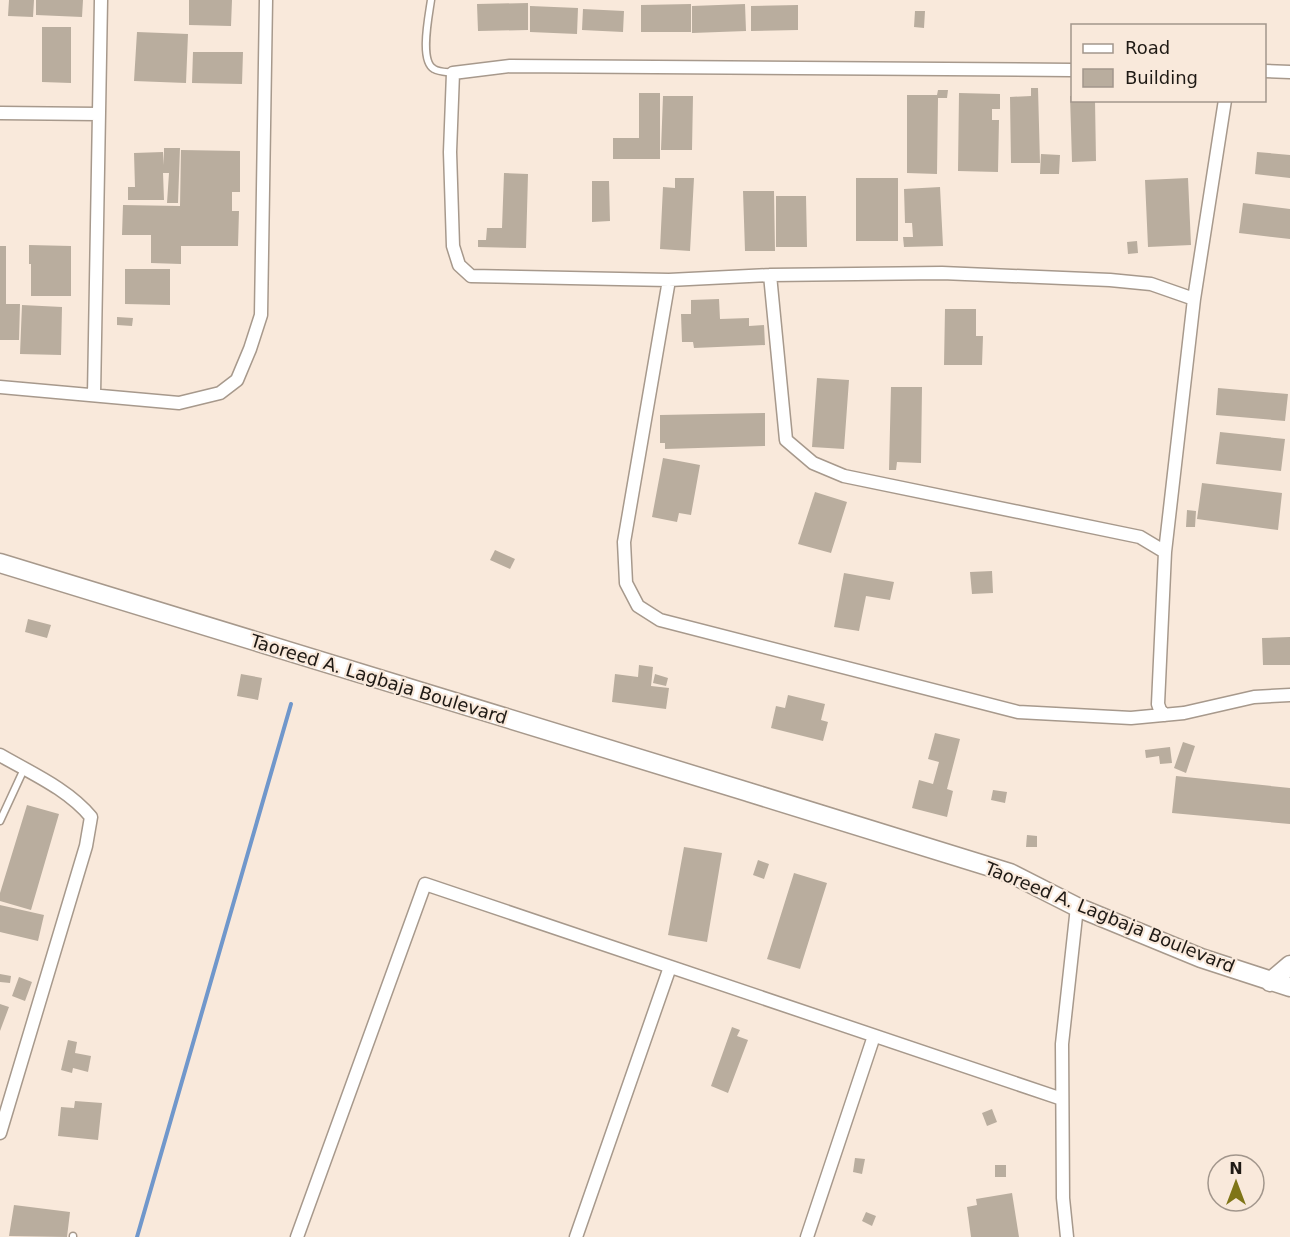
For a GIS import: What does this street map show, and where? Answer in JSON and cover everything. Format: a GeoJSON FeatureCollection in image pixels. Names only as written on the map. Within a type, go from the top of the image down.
{"type":"FeatureCollection","features":[{"type":"Feature","properties":{"kind":"street"},"geometry":{"type":"LineString","coordinates":[[94,395],[101,0]]}},
{"type":"Feature","properties":{"kind":"street"},"geometry":{"type":"LineString","coordinates":[[0,387],[179,403],[220,393],[237,380],[261,315],[266,0]]}},
{"type":"Feature","properties":{"kind":"street"},"geometry":{"type":"LineString","coordinates":[[1071,70],[510,66],[453,73],[450,152],[453,246],[459,265],[471,276],[669,280],[770,275],[942,273],[1110,280],[1151,284],[1194,299]]}},
{"type":"Feature","properties":{"kind":"street"},"geometry":{"type":"LineString","coordinates":[[1266,71],[1290,72]]}},
{"type":"Feature","properties":{"kind":"street"},"geometry":{"type":"LineString","coordinates":[[1165,715],[1158,704],[1166,552],[1194,299],[1225,102]]}},
{"type":"Feature","properties":{"kind":"street"},"geometry":{"type":"LineString","coordinates":[[0,112],[98,114]]}},
{"type":"Feature","properties":{"kind":"street"},"geometry":{"type":"LineString","coordinates":[[770,275],[786,440],[813,463],[844,476],[1140,537],[1166,552]]}},
{"type":"Feature","properties":{"kind":"street"},"geometry":{"type":"LineString","coordinates":[[669,280],[624,542],[626,583],[638,606],[660,620],[1018,712],[1131,718],[1191,712],[1254,697],[1290,695]]}},
{"type":"Feature","properties":{"kind":"street","name":"Taoreed A. Lagbaja Boulevard"},"geometry":{"type":"LineString","coordinates":[[0,563],[758,795]]}},
{"type":"Feature","properties":{"kind":"street","name":"Taoreed A. Lagbaja Boulevard"},"geometry":{"type":"LineString","coordinates":[[617,751],[1010,873],[1077,908],[1202,958],[1290,987]]}},
{"type":"Feature","properties":{"kind":"street"},"geometry":{"type":"LineString","coordinates":[[0,755],[74,800],[91,817],[86,846],[0,1133]]}},
{"type":"Feature","properties":{"kind":"street"},"geometry":{"type":"LineString","coordinates":[[297,1237],[425,884],[1062,1099]]}},
{"type":"Feature","properties":{"kind":"street"},"geometry":{"type":"LineString","coordinates":[[1067,1237],[1063,1198],[1062,1044],[1077,908]]}},
{"type":"Feature","properties":{"kind":"street"},"geometry":{"type":"LineString","coordinates":[[1270,982],[1290,965]]}},
{"type":"Feature","properties":{"kind":"street"},"geometry":{"type":"LineString","coordinates":[[576,1237],[670,967]]}},
{"type":"Feature","properties":{"kind":"street"},"geometry":{"type":"LineString","coordinates":[[807,1237],[874,1036]]}},
{"type":"Feature","properties":{"kind":"lane"},"geometry":{"type":"LineString","coordinates":[[431,0],[426,61],[433,69],[453,73]]}},
{"type":"Feature","properties":{"kind":"lane"},"geometry":{"type":"LineString","coordinates":[[0,821],[24,769]]}},
{"type":"Feature","properties":{"kind":"building"},"geometry":{"type":"Polygon","coordinates":[[[9,0],[34,0],[33,17],[8,16],[9,0]]]}},
{"type":"Feature","properties":{"kind":"building"},"geometry":{"type":"Polygon","coordinates":[[[36,0],[83,0],[82,17],[36,15],[36,0]]]}},
{"type":"Feature","properties":{"kind":"building"},"geometry":{"type":"Polygon","coordinates":[[[189,0],[232,0],[231,26],[189,25],[189,0]]]}},
{"type":"Feature","properties":{"kind":"building"},"geometry":{"type":"Polygon","coordinates":[[[528,3],[528,30],[478,31],[477,4],[528,3]]]}},
{"type":"Feature","properties":{"kind":"building"},"geometry":{"type":"Polygon","coordinates":[[[691,4],[691,32],[641,32],[641,5],[691,4]]]}},
{"type":"Feature","properties":{"kind":"building"},"geometry":{"type":"Polygon","coordinates":[[[745,4],[746,31],[692,33],[692,6],[745,4]]]}},
{"type":"Feature","properties":{"kind":"building"},"geometry":{"type":"Polygon","coordinates":[[[798,5],[798,30],[751,31],[751,6],[798,5]]]}},
{"type":"Feature","properties":{"kind":"building"},"geometry":{"type":"Polygon","coordinates":[[[530,6],[578,8],[577,34],[530,32],[530,6]]]}},
{"type":"Feature","properties":{"kind":"building"},"geometry":{"type":"Polygon","coordinates":[[[583,9],[624,11],[623,32],[582,30],[583,9]]]}},
{"type":"Feature","properties":{"kind":"building"},"geometry":{"type":"Polygon","coordinates":[[[915,11],[925,11],[924,28],[914,27],[915,11]]]}},
{"type":"Feature","properties":{"kind":"building"},"geometry":{"type":"Polygon","coordinates":[[[42,27],[71,27],[71,83],[42,82],[42,27]]]}},
{"type":"Feature","properties":{"kind":"building"},"geometry":{"type":"Polygon","coordinates":[[[137,32],[188,34],[186,83],[134,81],[137,32]]]}},
{"type":"Feature","properties":{"kind":"building"},"geometry":{"type":"Polygon","coordinates":[[[193,52],[243,52],[242,84],[192,83],[193,52]]]}},
{"type":"Feature","properties":{"kind":"building"},"geometry":{"type":"Polygon","coordinates":[[[1031,88],[1038,88],[1040,163],[1011,163],[1010,97],[1031,96],[1031,88]]]}},
{"type":"Feature","properties":{"kind":"building"},"geometry":{"type":"Polygon","coordinates":[[[938,90],[948,90],[947,98],[938,98],[937,174],[907,173],[907,95],[937,95],[938,90]]]}},
{"type":"Feature","properties":{"kind":"building"},"geometry":{"type":"Polygon","coordinates":[[[639,93],[660,93],[660,159],[613,159],[613,138],[639,138],[639,93]]]}},
{"type":"Feature","properties":{"kind":"building"},"geometry":{"type":"Polygon","coordinates":[[[959,93],[1000,94],[1000,109],[992,109],[992,120],[999,120],[998,172],[958,171],[959,93]]]}},
{"type":"Feature","properties":{"kind":"building"},"geometry":{"type":"Polygon","coordinates":[[[663,96],[693,96],[692,150],[661,150],[663,96]]]}},
{"type":"Feature","properties":{"kind":"building"},"geometry":{"type":"Polygon","coordinates":[[[1070,96],[1071,102],[1095,102],[1096,161],[1072,162],[1070,96]]]}},
{"type":"Feature","properties":{"kind":"building"},"geometry":{"type":"Polygon","coordinates":[[[164,148],[180,148],[178,203],[167,203],[169,173],[163,173],[164,200],[128,200],[128,187],[135,187],[134,153],[163,152],[164,165],[164,148]]]}},
{"type":"Feature","properties":{"kind":"building"},"geometry":{"type":"Polygon","coordinates":[[[181,150],[240,151],[240,192],[232,192],[232,211],[239,211],[238,246],[181,246],[181,264],[151,263],[151,235],[122,235],[123,205],[180,206],[181,150]]]}},
{"type":"Feature","properties":{"kind":"building"},"geometry":{"type":"Polygon","coordinates":[[[1257,152],[1290,155],[1290,178],[1255,174],[1257,152]]]}},
{"type":"Feature","properties":{"kind":"building"},"geometry":{"type":"Polygon","coordinates":[[[1041,154],[1060,155],[1059,174],[1040,174],[1041,154]]]}},
{"type":"Feature","properties":{"kind":"building"},"geometry":{"type":"Polygon","coordinates":[[[504,173],[528,174],[526,248],[478,247],[478,240],[486,240],[487,228],[502,228],[504,173]]]}},
{"type":"Feature","properties":{"kind":"building"},"geometry":{"type":"Polygon","coordinates":[[[675,178],[694,178],[690,251],[660,249],[663,187],[675,188],[675,178]]]}},
{"type":"Feature","properties":{"kind":"building"},"geometry":{"type":"Polygon","coordinates":[[[856,178],[898,178],[898,241],[856,241],[856,178]]]}},
{"type":"Feature","properties":{"kind":"building"},"geometry":{"type":"Polygon","coordinates":[[[1188,178],[1191,245],[1148,247],[1145,180],[1188,178]]]}},
{"type":"Feature","properties":{"kind":"building"},"geometry":{"type":"Polygon","coordinates":[[[592,181],[609,181],[610,221],[592,222],[592,181]]]}},
{"type":"Feature","properties":{"kind":"building"},"geometry":{"type":"Polygon","coordinates":[[[940,187],[943,246],[904,247],[903,237],[913,237],[912,223],[905,223],[904,189],[940,187]]]}},
{"type":"Feature","properties":{"kind":"building"},"geometry":{"type":"Polygon","coordinates":[[[743,191],[774,191],[775,251],[745,251],[743,191]]]}},
{"type":"Feature","properties":{"kind":"building"},"geometry":{"type":"Polygon","coordinates":[[[776,196],[806,196],[807,247],[776,247],[776,196]]]}},
{"type":"Feature","properties":{"kind":"building"},"geometry":{"type":"Polygon","coordinates":[[[1243,203],[1290,209],[1290,239],[1239,233],[1243,203]]]}},
{"type":"Feature","properties":{"kind":"building"},"geometry":{"type":"Polygon","coordinates":[[[1137,241],[1138,253],[1128,254],[1127,242],[1137,241]]]}},
{"type":"Feature","properties":{"kind":"building"},"geometry":{"type":"Polygon","coordinates":[[[29,245],[71,246],[71,296],[31,296],[29,245]]]}},
{"type":"Feature","properties":{"kind":"building"},"geometry":{"type":"Polygon","coordinates":[[[0,246],[6,246],[6,304],[20,304],[19,340],[0,340],[0,246]]]}},
{"type":"Feature","properties":{"kind":"building"},"geometry":{"type":"Polygon","coordinates":[[[125,269],[170,269],[170,305],[125,304],[125,269]]]}},
{"type":"Feature","properties":{"kind":"building"},"geometry":{"type":"Polygon","coordinates":[[[719,299],[720,319],[749,318],[749,326],[764,325],[765,345],[694,348],[693,342],[682,342],[681,314],[691,314],[691,300],[719,299]]]}},
{"type":"Feature","properties":{"kind":"building"},"geometry":{"type":"Polygon","coordinates":[[[22,305],[62,307],[61,355],[20,354],[22,305]]]}},
{"type":"Feature","properties":{"kind":"building"},"geometry":{"type":"Polygon","coordinates":[[[945,309],[976,309],[976,336],[983,336],[982,365],[944,365],[945,309]]]}},
{"type":"Feature","properties":{"kind":"building"},"geometry":{"type":"Polygon","coordinates":[[[117,317],[133,318],[132,326],[117,325],[117,317]]]}},
{"type":"Feature","properties":{"kind":"building"},"geometry":{"type":"Polygon","coordinates":[[[817,378],[849,380],[844,449],[812,447],[817,378]]]}},
{"type":"Feature","properties":{"kind":"building"},"geometry":{"type":"Polygon","coordinates":[[[891,387],[922,387],[921,463],[897,462],[896,470],[889,470],[891,387]]]}},
{"type":"Feature","properties":{"kind":"building"},"geometry":{"type":"Polygon","coordinates":[[[1218,388],[1288,394],[1285,421],[1216,415],[1218,388]]]}},
{"type":"Feature","properties":{"kind":"building"},"geometry":{"type":"Polygon","coordinates":[[[765,413],[765,446],[665,449],[665,443],[660,443],[660,415],[765,413]]]}},
{"type":"Feature","properties":{"kind":"building"},"geometry":{"type":"Polygon","coordinates":[[[1220,432],[1285,439],[1281,471],[1216,464],[1220,432]]]}},
{"type":"Feature","properties":{"kind":"building"},"geometry":{"type":"Polygon","coordinates":[[[663,458],[700,465],[691,515],[679,513],[677,522],[652,517],[663,458]]]}},
{"type":"Feature","properties":{"kind":"building"},"geometry":{"type":"Polygon","coordinates":[[[1202,483],[1282,493],[1278,530],[1197,519],[1202,483]]]}},
{"type":"Feature","properties":{"kind":"building"},"geometry":{"type":"Polygon","coordinates":[[[815,492],[847,502],[831,553],[798,544],[815,492]]]}},
{"type":"Feature","properties":{"kind":"building"},"geometry":{"type":"Polygon","coordinates":[[[1187,510],[1196,511],[1195,527],[1186,527],[1187,510]]]}},
{"type":"Feature","properties":{"kind":"building"},"geometry":{"type":"Polygon","coordinates":[[[495,550],[515,559],[510,569],[490,560],[495,550]]]}},
{"type":"Feature","properties":{"kind":"building"},"geometry":{"type":"Polygon","coordinates":[[[992,571],[993,593],[972,594],[970,572],[992,571]]]}},
{"type":"Feature","properties":{"kind":"building"},"geometry":{"type":"Polygon","coordinates":[[[844,573],[894,582],[890,600],[866,596],[859,631],[834,627],[844,573]]]}},
{"type":"Feature","properties":{"kind":"building"},"geometry":{"type":"Polygon","coordinates":[[[28,619],[51,625],[47,638],[25,632],[28,619]]]}},
{"type":"Feature","properties":{"kind":"building"},"geometry":{"type":"Polygon","coordinates":[[[1290,637],[1290,665],[1263,665],[1262,638],[1290,637]]]}},
{"type":"Feature","properties":{"kind":"building"},"geometry":{"type":"Polygon","coordinates":[[[639,665],[653,667],[651,686],[669,688],[666,709],[612,702],[615,674],[638,677],[639,665]]]}},
{"type":"Feature","properties":{"kind":"building"},"geometry":{"type":"Polygon","coordinates":[[[241,674],[262,678],[258,700],[237,696],[241,674]]]}},
{"type":"Feature","properties":{"kind":"building"},"geometry":{"type":"Polygon","coordinates":[[[655,674],[668,678],[666,686],[653,683],[655,674]]]}},
{"type":"Feature","properties":{"kind":"building"},"geometry":{"type":"Polygon","coordinates":[[[788,695],[825,704],[821,720],[828,722],[823,741],[771,728],[776,706],[785,708],[788,695]]]}},
{"type":"Feature","properties":{"kind":"building"},"geometry":{"type":"Polygon","coordinates":[[[935,733],[960,739],[947,789],[953,791],[947,817],[912,808],[919,780],[933,784],[939,762],[928,759],[935,733]]]}},
{"type":"Feature","properties":{"kind":"building"},"geometry":{"type":"Polygon","coordinates":[[[1183,742],[1195,746],[1186,773],[1174,768],[1183,742]]]}},
{"type":"Feature","properties":{"kind":"building"},"geometry":{"type":"Polygon","coordinates":[[[1170,747],[1172,763],[1160,764],[1159,756],[1146,758],[1145,750],[1170,747]]]}},
{"type":"Feature","properties":{"kind":"building"},"geometry":{"type":"Polygon","coordinates":[[[1176,776],[1290,788],[1290,824],[1172,813],[1176,776]]]}},
{"type":"Feature","properties":{"kind":"building"},"geometry":{"type":"Polygon","coordinates":[[[993,790],[1007,792],[1005,803],[991,800],[993,790]]]}},
{"type":"Feature","properties":{"kind":"building"},"geometry":{"type":"Polygon","coordinates":[[[27,805],[59,814],[31,910],[0,901],[0,893],[27,805]]]}},
{"type":"Feature","properties":{"kind":"building"},"geometry":{"type":"Polygon","coordinates":[[[1027,835],[1037,836],[1037,847],[1026,847],[1027,835]]]}},
{"type":"Feature","properties":{"kind":"building"},"geometry":{"type":"Polygon","coordinates":[[[684,847],[722,853],[707,942],[668,935],[684,847]]]}},
{"type":"Feature","properties":{"kind":"building"},"geometry":{"type":"Polygon","coordinates":[[[758,860],[769,864],[764,879],[753,875],[758,860]]]}},
{"type":"Feature","properties":{"kind":"building"},"geometry":{"type":"Polygon","coordinates":[[[794,873],[827,883],[800,969],[767,959],[794,873]]]}},
{"type":"Feature","properties":{"kind":"building"},"geometry":{"type":"Polygon","coordinates":[[[0,905],[44,915],[38,941],[0,932],[0,905]]]}},
{"type":"Feature","properties":{"kind":"building"},"geometry":{"type":"Polygon","coordinates":[[[0,974],[11,976],[10,983],[0,982],[0,974]]]}},
{"type":"Feature","properties":{"kind":"building"},"geometry":{"type":"Polygon","coordinates":[[[19,977],[32,982],[25,1001],[12,996],[19,977]]]}},
{"type":"Feature","properties":{"kind":"building"},"geometry":{"type":"Polygon","coordinates":[[[0,1004],[9,1007],[0,1031],[0,1004]]]}},
{"type":"Feature","properties":{"kind":"building"},"geometry":{"type":"Polygon","coordinates":[[[732,1027],[740,1030],[737,1036],[748,1040],[728,1093],[711,1086],[732,1027]]]}},
{"type":"Feature","properties":{"kind":"building"},"geometry":{"type":"Polygon","coordinates":[[[68,1040],[77,1042],[75,1053],[91,1056],[88,1072],[73,1068],[72,1073],[61,1070],[68,1040]]]}},
{"type":"Feature","properties":{"kind":"building"},"geometry":{"type":"Polygon","coordinates":[[[75,1101],[102,1103],[98,1140],[58,1136],[61,1107],[74,1108],[75,1101]]]}},
{"type":"Feature","properties":{"kind":"building"},"geometry":{"type":"Polygon","coordinates":[[[992,1109],[997,1122],[987,1126],[982,1113],[992,1109]]]}},
{"type":"Feature","properties":{"kind":"building"},"geometry":{"type":"Polygon","coordinates":[[[855,1158],[865,1159],[862,1174],[853,1172],[855,1158]]]}},
{"type":"Feature","properties":{"kind":"building"},"geometry":{"type":"Polygon","coordinates":[[[995,1165],[1006,1165],[1006,1177],[995,1177],[995,1165]]]}},
{"type":"Feature","properties":{"kind":"building"},"geometry":{"type":"Polygon","coordinates":[[[1012,1193],[1019,1237],[971,1237],[967,1207],[977,1205],[976,1199],[1012,1193]]]}},
{"type":"Feature","properties":{"kind":"building"},"geometry":{"type":"Polygon","coordinates":[[[14,1205],[70,1212],[67,1237],[9,1236],[14,1205]]]}},
{"type":"Feature","properties":{"kind":"building"},"geometry":{"type":"Polygon","coordinates":[[[866,1212],[876,1216],[872,1226],[862,1221],[866,1212]]]}},
{"type":"Feature","properties":{"kind":"waterway"},"geometry":{"type":"LineString","coordinates":[[137,1237],[291,704]]}}]}
